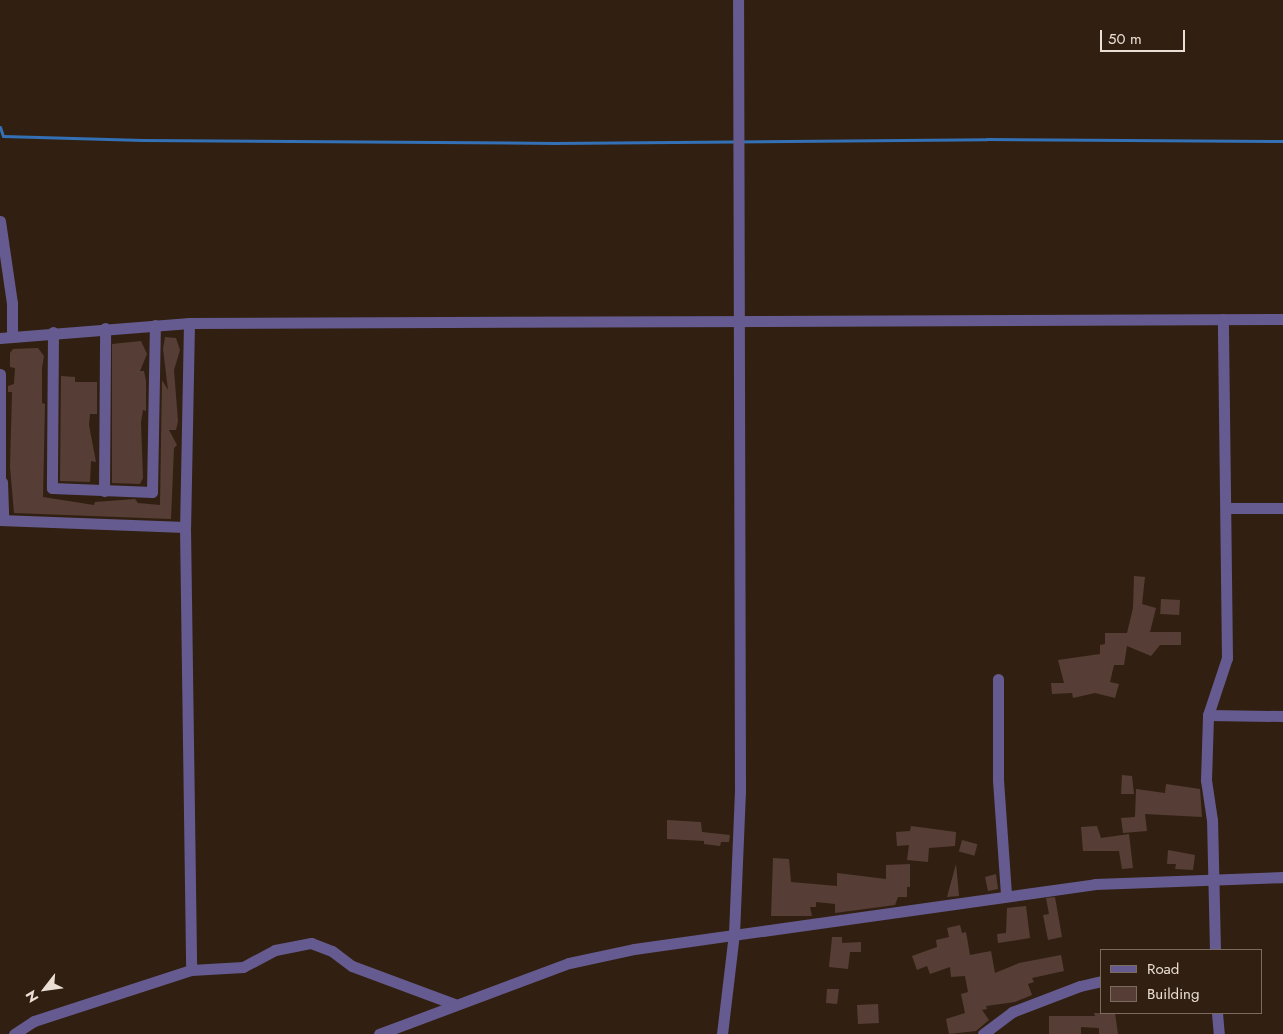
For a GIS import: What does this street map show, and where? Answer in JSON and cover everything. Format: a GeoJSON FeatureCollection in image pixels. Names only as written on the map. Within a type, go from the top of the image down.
{"type":"FeatureCollection","features":[{"type":"Feature","properties":{"kind":"street"},"geometry":{"type":"LineString","coordinates":[[722,1034],[734,934],[740,791],[738,0]]}},
{"type":"Feature","properties":{"kind":"street"},"geometry":{"type":"LineString","coordinates":[[0,221],[12,302],[6,338],[53,332],[190,323],[1283,319]]}},
{"type":"Feature","properties":{"kind":"street"},"geometry":{"type":"LineString","coordinates":[[1215,949],[1212,820],[1206,780],[1208,715],[1227,658],[1223,319]]}},
{"type":"Feature","properties":{"kind":"street"},"geometry":{"type":"LineString","coordinates":[[190,323],[185,527],[191,970]]}},
{"type":"Feature","properties":{"kind":"street"},"geometry":{"type":"LineString","coordinates":[[53,332],[52,488],[152,492],[155,325]]}},
{"type":"Feature","properties":{"kind":"street"},"geometry":{"type":"LineString","coordinates":[[104,491],[105,328]]}},
{"type":"Feature","properties":{"kind":"street"},"geometry":{"type":"LineString","coordinates":[[0,374],[2,520],[185,527]]}},
{"type":"Feature","properties":{"kind":"street"},"geometry":{"type":"LineString","coordinates":[[1226,508],[1283,508]]}},
{"type":"Feature","properties":{"kind":"street"},"geometry":{"type":"LineString","coordinates":[[998,679],[998,780],[1006,894]]}},
{"type":"Feature","properties":{"kind":"street"},"geometry":{"type":"LineString","coordinates":[[1208,715],[1283,716]]}},
{"type":"Feature","properties":{"kind":"street"},"geometry":{"type":"LineString","coordinates":[[379,1034],[393,1032],[454,1004],[569,963],[634,949],[1006,894],[1095,884],[1214,878],[1283,877]]}},
{"type":"Feature","properties":{"kind":"street"},"geometry":{"type":"LineString","coordinates":[[14,1034],[34,1021],[191,970],[243,967],[275,950],[311,943],[332,952],[352,966],[454,1004]]}},
{"type":"Feature","properties":{"kind":"street"},"geometry":{"type":"LineString","coordinates":[[983,1034],[1012,1012],[1080,986],[1100,981]]}},
{"type":"Feature","properties":{"kind":"street"},"geometry":{"type":"LineString","coordinates":[[1217,1014],[1219,1034]]}},
{"type":"Feature","properties":{"kind":"building"},"geometry":{"type":"Polygon","coordinates":[[[165,337],[176,338],[180,350],[174,370],[178,421],[176,430],[169,430],[177,445],[174,448],[171,519],[14,513],[10,467],[12,392],[8,392],[8,386],[14,384],[15,368],[10,367],[10,353],[13,349],[38,348],[44,356],[42,368],[42,403],[45,404],[43,497],[94,505],[95,502],[135,499],[138,503],[160,505],[162,380],[168,390],[163,349],[165,337]]]}},
{"type":"Feature","properties":{"kind":"building"},"geometry":{"type":"Polygon","coordinates":[[[141,341],[147,354],[140,371],[144,371],[146,381],[146,411],[143,410],[141,422],[143,478],[140,484],[112,483],[112,344],[141,341]]]}},
{"type":"Feature","properties":{"kind":"building"},"geometry":{"type":"Polygon","coordinates":[[[61,376],[75,377],[75,382],[97,382],[97,414],[90,414],[89,425],[96,462],[91,461],[90,482],[60,481],[61,376]]]}},
{"type":"Feature","properties":{"kind":"building"},"geometry":{"type":"Polygon","coordinates":[[[1134,576],[1145,577],[1142,604],[1156,608],[1150,632],[1181,632],[1181,645],[1160,645],[1151,656],[1127,646],[1124,665],[1114,665],[1110,682],[1119,684],[1115,698],[1095,693],[1073,698],[1072,693],[1052,694],[1051,683],[1064,683],[1058,660],[1100,654],[1100,645],[1105,644],[1105,633],[1127,633],[1133,608],[1134,576]]]}},
{"type":"Feature","properties":{"kind":"building"},"geometry":{"type":"Polygon","coordinates":[[[1161,599],[1180,600],[1179,615],[1160,614],[1161,599]]]}},
{"type":"Feature","properties":{"kind":"building"},"geometry":{"type":"Polygon","coordinates":[[[1122,775],[1132,776],[1134,794],[1121,794],[1122,775]]]}},
{"type":"Feature","properties":{"kind":"building"},"geometry":{"type":"Polygon","coordinates":[[[1166,784],[1200,789],[1202,817],[1145,814],[1147,831],[1123,833],[1121,818],[1135,817],[1136,789],[1165,793],[1166,784]]]}},
{"type":"Feature","properties":{"kind":"building"},"geometry":{"type":"Polygon","coordinates":[[[667,820],[701,822],[702,832],[730,835],[729,842],[721,842],[720,846],[704,844],[704,841],[667,839],[667,820]]]}},
{"type":"Feature","properties":{"kind":"building"},"geometry":{"type":"Polygon","coordinates":[[[911,826],[956,832],[955,846],[929,848],[928,862],[907,860],[909,845],[897,846],[896,832],[910,831],[911,826]]]}},
{"type":"Feature","properties":{"kind":"building"},"geometry":{"type":"Polygon","coordinates":[[[1097,826],[1101,838],[1129,834],[1133,868],[1122,869],[1119,851],[1083,851],[1081,827],[1097,826]]]}},
{"type":"Feature","properties":{"kind":"building"},"geometry":{"type":"Polygon","coordinates":[[[962,840],[977,844],[974,856],[959,852],[962,840]]]}},
{"type":"Feature","properties":{"kind":"building"},"geometry":{"type":"Polygon","coordinates":[[[1168,850],[1195,855],[1193,870],[1175,869],[1176,864],[1167,864],[1168,850]]]}},
{"type":"Feature","properties":{"kind":"building"},"geometry":{"type":"Polygon","coordinates":[[[773,858],[789,859],[791,882],[837,886],[837,873],[886,879],[886,865],[910,864],[910,887],[907,887],[907,897],[898,897],[895,905],[835,913],[835,904],[816,902],[816,907],[810,907],[812,916],[771,916],[773,858]]]}},
{"type":"Feature","properties":{"kind":"building"},"geometry":{"type":"Polygon","coordinates":[[[956,864],[959,896],[947,897],[956,864]]]}},
{"type":"Feature","properties":{"kind":"building"},"geometry":{"type":"Polygon","coordinates":[[[996,874],[998,889],[988,891],[985,877],[996,874]]]}},
{"type":"Feature","properties":{"kind":"building"},"geometry":{"type":"Polygon","coordinates":[[[1055,897],[1062,937],[1048,940],[1043,915],[1049,914],[1046,898],[1055,897]]]}},
{"type":"Feature","properties":{"kind":"building"},"geometry":{"type":"Polygon","coordinates":[[[1026,906],[1030,938],[998,943],[997,934],[1006,933],[1007,908],[1026,906]]]}},
{"type":"Feature","properties":{"kind":"building"},"geometry":{"type":"Polygon","coordinates":[[[960,925],[962,933],[966,932],[970,955],[991,951],[995,973],[1019,963],[1061,955],[1064,971],[1032,978],[1034,982],[1028,984],[1032,995],[1015,1002],[986,1006],[987,1009],[982,1010],[989,1020],[976,1031],[949,1034],[946,1019],[965,1013],[961,994],[968,992],[965,976],[951,977],[950,967],[930,974],[927,966],[917,970],[912,956],[937,947],[936,940],[949,937],[947,928],[960,925]]]}},
{"type":"Feature","properties":{"kind":"building"},"geometry":{"type":"Polygon","coordinates":[[[832,937],[842,937],[842,943],[861,942],[861,952],[850,952],[848,969],[829,967],[832,937]]]}},
{"type":"Feature","properties":{"kind":"building"},"geometry":{"type":"Polygon","coordinates":[[[827,989],[839,989],[837,1004],[826,1003],[827,989]]]}},
{"type":"Feature","properties":{"kind":"building"},"geometry":{"type":"Polygon","coordinates":[[[878,1004],[879,1023],[858,1024],[857,1005],[878,1004]]]}},
{"type":"Feature","properties":{"kind":"building"},"geometry":{"type":"Polygon","coordinates":[[[1094,1013],[1115,1014],[1118,1034],[1099,1034],[1099,1028],[1081,1027],[1081,1034],[1049,1034],[1049,1016],[1095,1016],[1094,1013]]]}},
{"type":"Feature","properties":{"kind":"waterway"},"geometry":{"type":"LineString","coordinates":[[0,127],[3,136],[143,140],[555,143],[987,139],[1283,141]]}}]}
